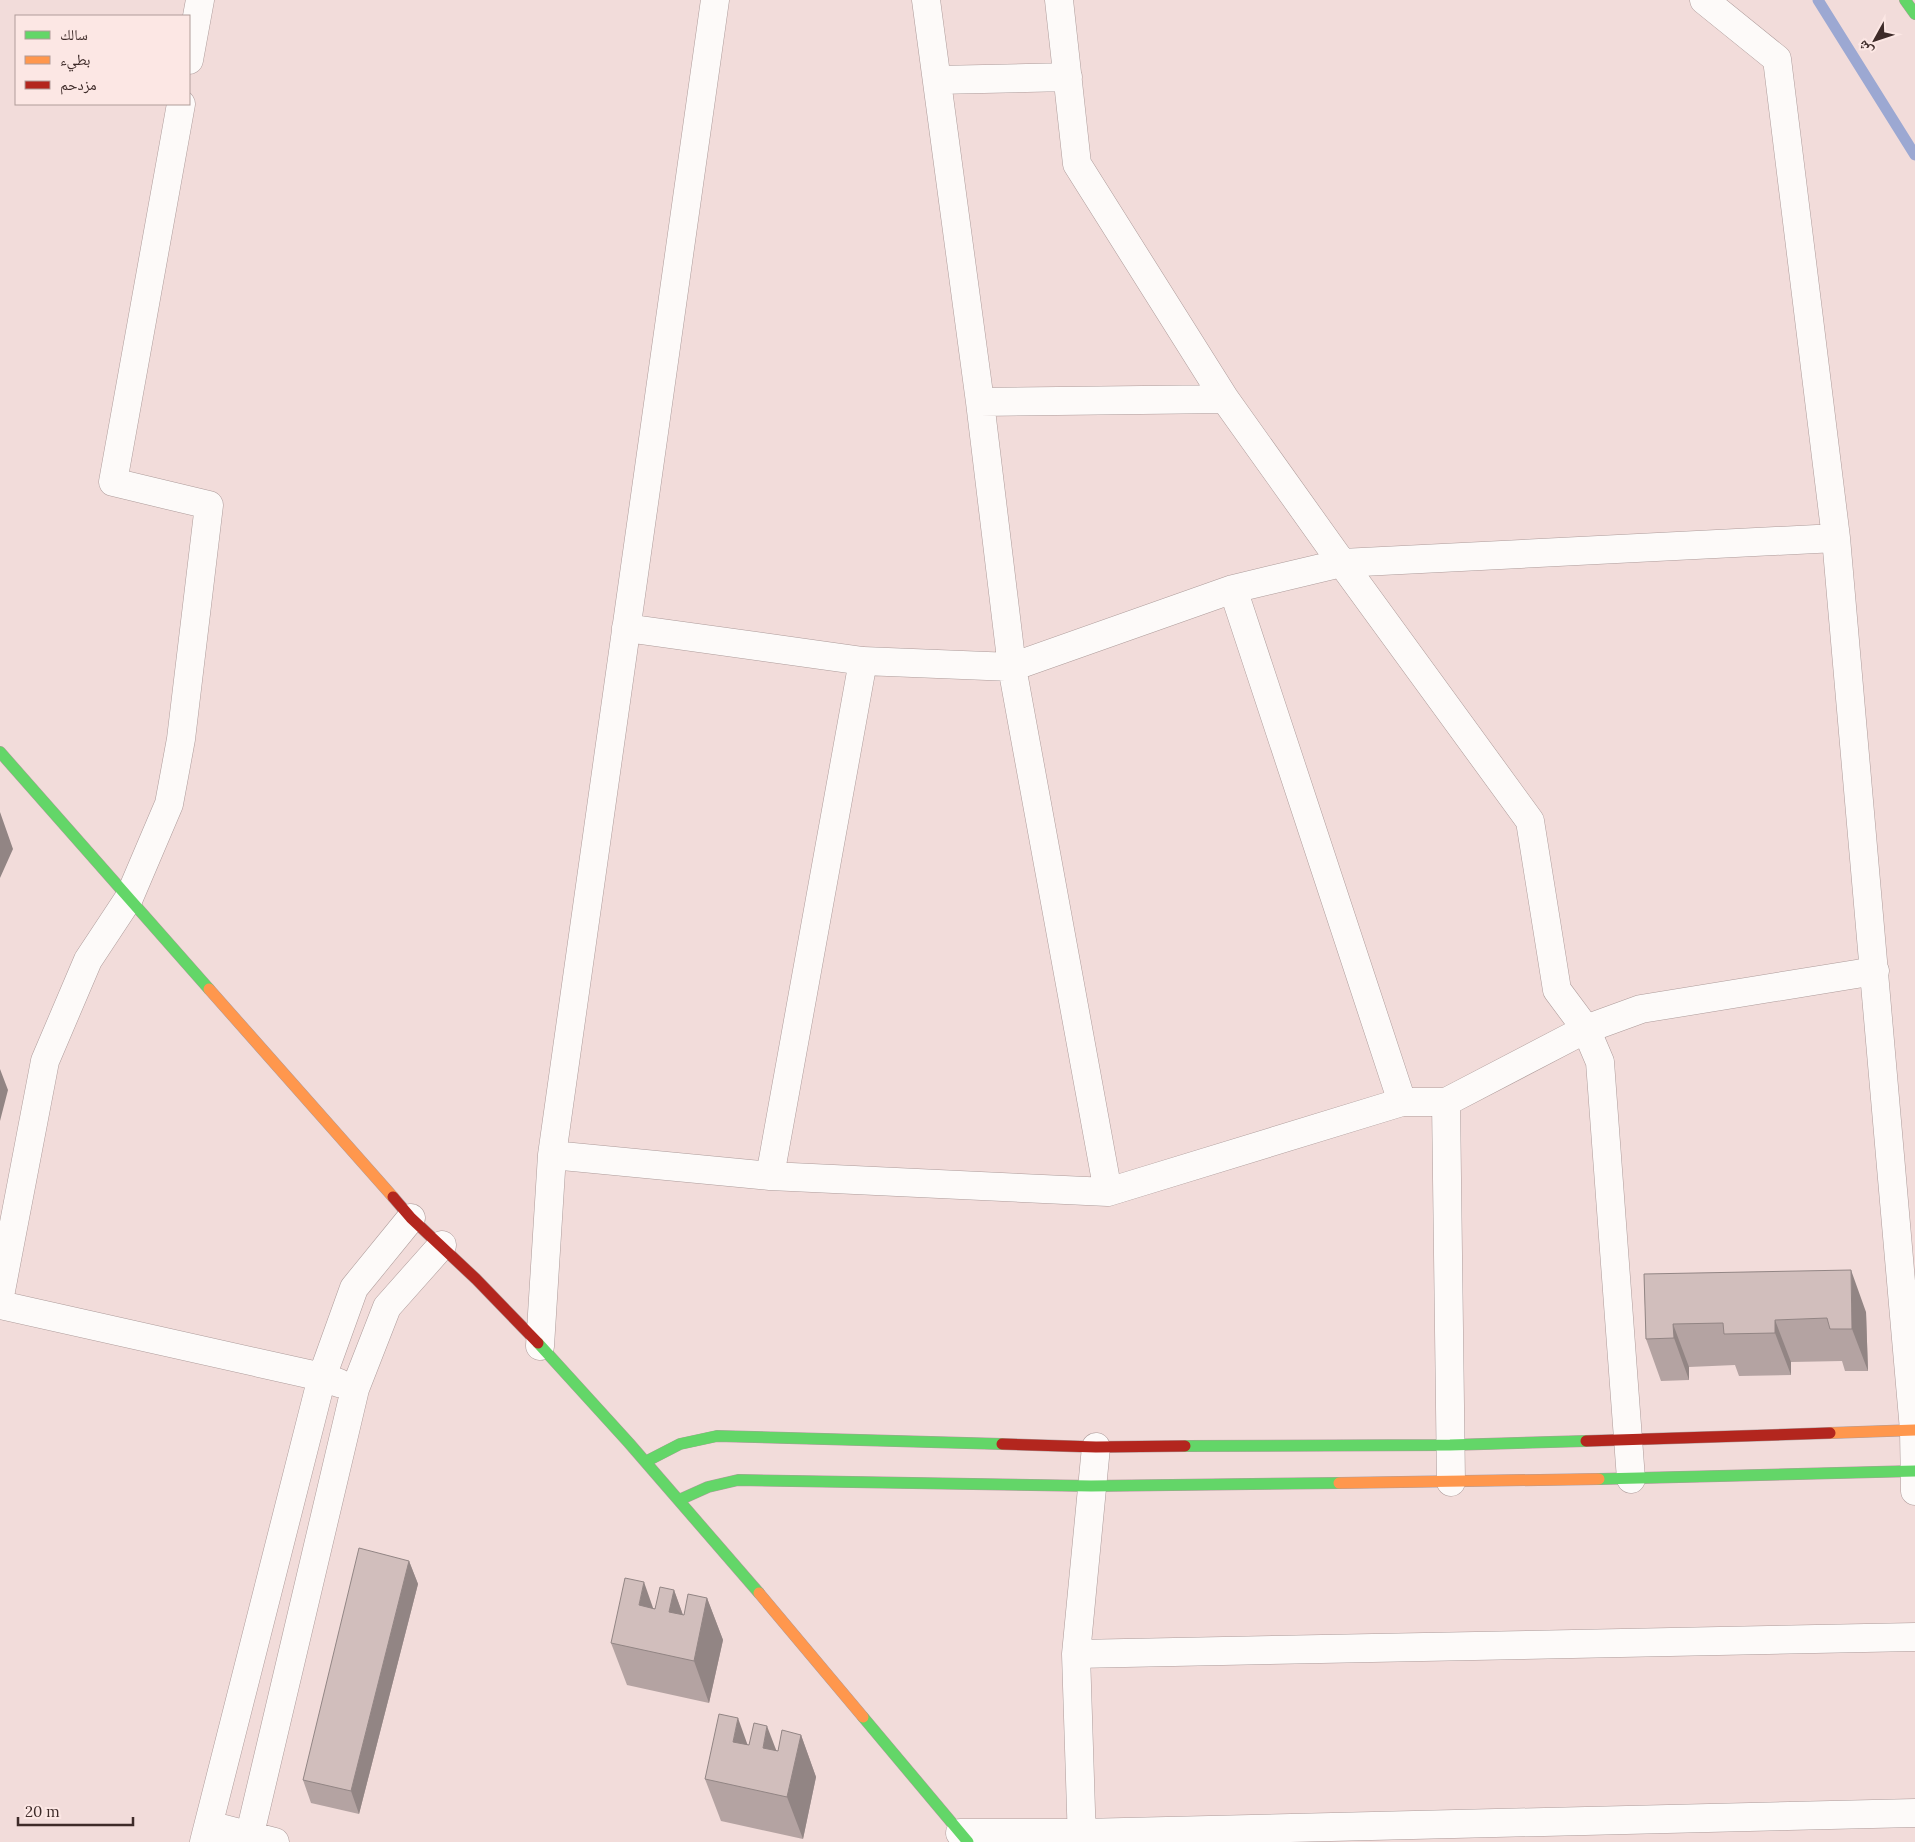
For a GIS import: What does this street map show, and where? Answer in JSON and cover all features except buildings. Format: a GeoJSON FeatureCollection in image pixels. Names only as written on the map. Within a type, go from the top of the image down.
{"type":"FeatureCollection","features":[{"type":"Feature","properties":{"kind":"street"},"geometry":{"type":"LineString","coordinates":[[190,55],[200,0]]}},
{"type":"Feature","properties":{"kind":"street"},"geometry":{"type":"LineString","coordinates":[[540,1346],[552,1155],[715,0]]}},
{"type":"Feature","properties":{"kind":"street"},"geometry":{"type":"LineString","coordinates":[[926,0],[980,402],[1012,667],[1108,1192]]}},
{"type":"Feature","properties":{"kind":"street"},"geometry":{"type":"LineString","coordinates":[[1059,0],[1077,164],[1225,399],[1530,821],[1557,990],[1586,1029],[1600,1062],[1631,1480]]}},
{"type":"Feature","properties":{"kind":"street"},"geometry":{"type":"LineString","coordinates":[[679,1500],[698,1489],[738,1480],[1091,1486],[1915,1478],[1915,1430],[1836,538],[1777,59],[1704,0]]}},
{"type":"Feature","properties":{"kind":"street"},"geometry":{"type":"LineString","coordinates":[[1905,0],[1915,14]]}},
{"type":"Feature","properties":{"kind":"street"},"geometry":{"type":"LineString","coordinates":[[937,80],[1068,77]]}},
{"type":"Feature","properties":{"kind":"street"},"geometry":{"type":"LineString","coordinates":[[0,1296],[45,1061],[88,960],[129,898],[169,804],[181,738],[208,505],[113,482],[181,105]]}},
{"type":"Feature","properties":{"kind":"street"},"geometry":{"type":"LineString","coordinates":[[980,402],[1225,399]]}},
{"type":"Feature","properties":{"kind":"street"},"geometry":{"type":"LineString","coordinates":[[626,628],[863,661],[1012,667],[1233,589],[1342,563],[1836,538]]}},
{"type":"Feature","properties":{"kind":"street"},"geometry":{"type":"LineString","coordinates":[[1233,589],[1402,1102]]}},
{"type":"Feature","properties":{"kind":"street"},"geometry":{"type":"LineString","coordinates":[[770,1176],[863,661]]}},
{"type":"Feature","properties":{"kind":"street"},"geometry":{"type":"LineString","coordinates":[[0,752],[411,1218],[442,1245],[540,1346],[647,1461],[964,1837],[1082,1837],[1915,1813]]}},
{"type":"Feature","properties":{"kind":"street"},"geometry":{"type":"LineString","coordinates":[[552,1155],[770,1176],[1108,1192],[1402,1102],[1446,1102],[1586,1029],[1641,1008],[1875,971]]}},
{"type":"Feature","properties":{"kind":"street"},"geometry":{"type":"LineString","coordinates":[[1446,1102],[1451,1482]]}},
{"type":"Feature","properties":{"kind":"street"},"geometry":{"type":"LineString","coordinates":[[411,1218],[354,1288],[322,1377],[206,1834],[257,1840],[355,1389],[386,1308],[442,1245]]}},
{"type":"Feature","properties":{"kind":"street"},"geometry":{"type":"LineString","coordinates":[[0,1306],[322,1377],[355,1389]]}},
{"type":"Feature","properties":{"kind":"street"},"geometry":{"type":"LineString","coordinates":[[647,1461],[663,1450],[680,1443],[698,1438],[717,1436],[1096,1447],[1450,1445],[1915,1430]]}},
{"type":"Feature","properties":{"kind":"street"},"geometry":{"type":"LineString","coordinates":[[1082,1837],[1076,1654],[1096,1447]]}},
{"type":"Feature","properties":{"kind":"street"},"geometry":{"type":"LineString","coordinates":[[1076,1654],[1915,1637]]}},
{"type":"Feature","properties":{"kind":"waterway"},"geometry":{"type":"LineString","coordinates":[[1818,0],[1915,155]]}},
{"type":"Feature","properties":{"kind":"traffic: fast"},"geometry":{"type":"LineString","coordinates":[[1905,0],[1915,14]]}},
{"type":"Feature","properties":{"kind":"traffic: fast"},"geometry":{"type":"LineString","coordinates":[[0,752],[209,989]]}},
{"type":"Feature","properties":{"kind":"traffic: fast"},"geometry":{"type":"LineString","coordinates":[[538,1343],[629,1443],[759,1593]]}},
{"type":"Feature","properties":{"kind":"traffic: fast"},"geometry":{"type":"LineString","coordinates":[[647,1461],[680,1444],[717,1436],[1002,1444]]}},
{"type":"Feature","properties":{"kind":"traffic: fast"},"geometry":{"type":"LineString","coordinates":[[1185,1446],[1450,1445],[1586,1441]]}},
{"type":"Feature","properties":{"kind":"traffic: fast"},"geometry":{"type":"LineString","coordinates":[[1599,1479],[1915,1471]]}},
{"type":"Feature","properties":{"kind":"traffic: fast"},"geometry":{"type":"LineString","coordinates":[[679,1500],[708,1487],[738,1480],[1091,1486],[1339,1483]]}},
{"type":"Feature","properties":{"kind":"traffic: fast"},"geometry":{"type":"LineString","coordinates":[[863,1717],[968,1842]]}},
{"type":"Feature","properties":{"kind":"traffic: slow"},"geometry":{"type":"LineString","coordinates":[[209,989],[393,1197]]}},
{"type":"Feature","properties":{"kind":"traffic: slow"},"geometry":{"type":"LineString","coordinates":[[1830,1433],[1915,1430]]}},
{"type":"Feature","properties":{"kind":"traffic: slow"},"geometry":{"type":"LineString","coordinates":[[1339,1483],[1599,1479]]}},
{"type":"Feature","properties":{"kind":"traffic: slow"},"geometry":{"type":"LineString","coordinates":[[759,1593],[863,1717]]}},
{"type":"Feature","properties":{"kind":"traffic: jam"},"geometry":{"type":"LineString","coordinates":[[393,1197],[411,1218],[476,1279],[538,1343]]}},
{"type":"Feature","properties":{"kind":"traffic: jam"},"geometry":{"type":"LineString","coordinates":[[1586,1441],[1830,1433]]}},
{"type":"Feature","properties":{"kind":"traffic: jam"},"geometry":{"type":"LineString","coordinates":[[1002,1444],[1096,1447],[1185,1446]]}}]}
